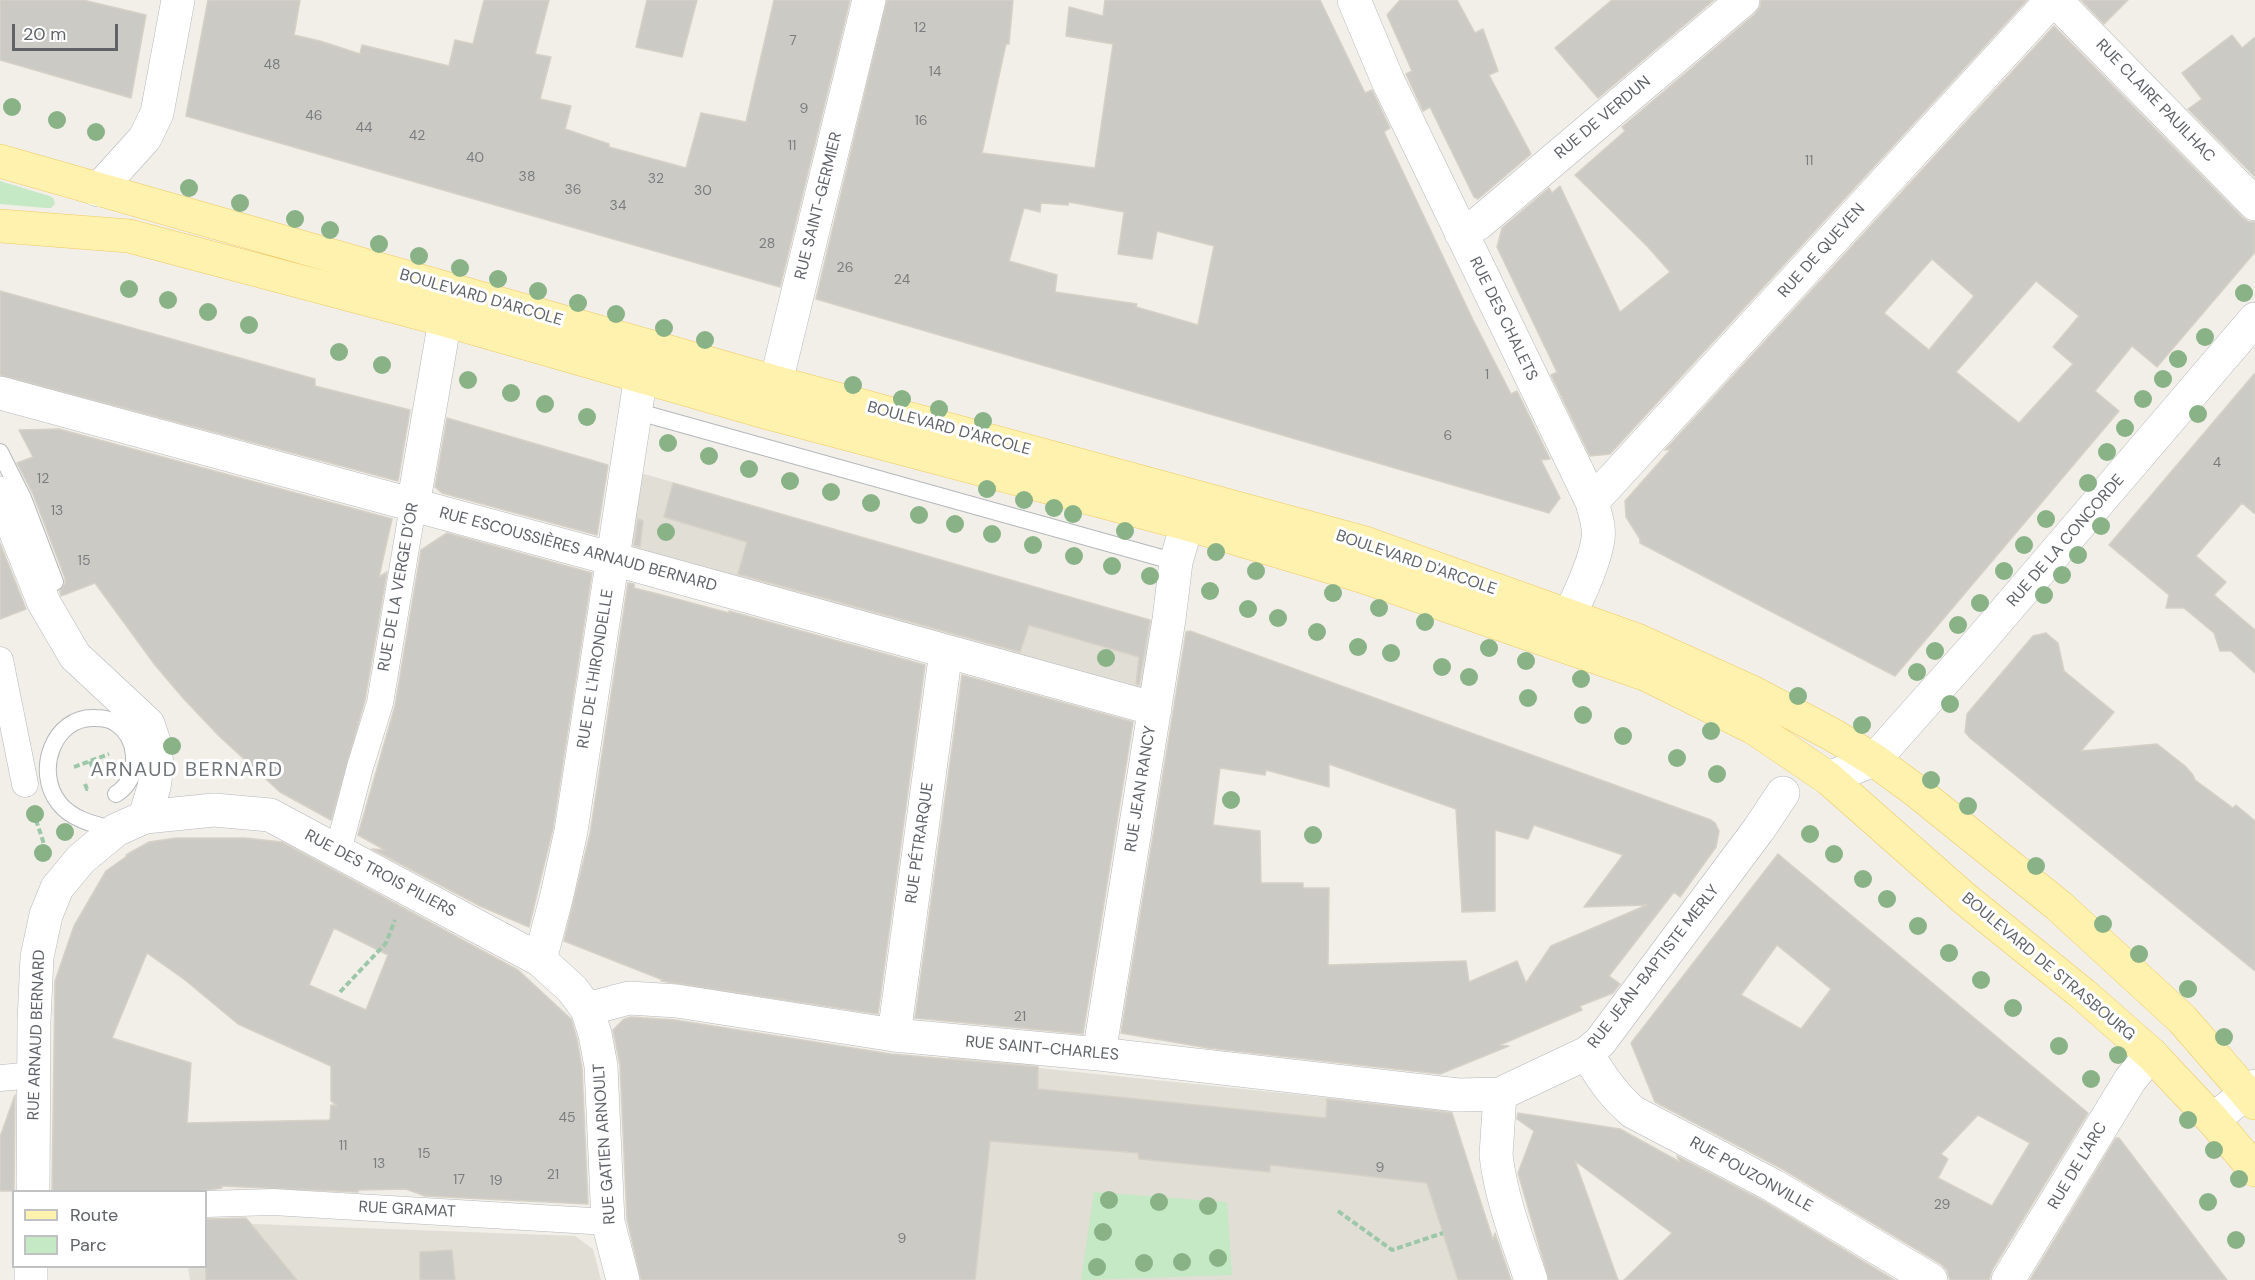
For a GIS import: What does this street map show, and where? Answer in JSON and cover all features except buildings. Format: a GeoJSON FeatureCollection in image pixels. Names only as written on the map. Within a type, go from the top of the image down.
{"type":"FeatureCollection","features":[{"type":"Feature","properties":{"kind":"main road","name":"BOULEVARD D'ARCOLE"},"geometry":{"type":"LineString","coordinates":[[0,161],[1364,577],[1563,629],[1637,640],[1754,693],[1833,735],[1874,760]]}},
{"type":"Feature","properties":{"kind":"main road","name":"BOULEVARD D'ARCOLE"},"geometry":{"type":"LineString","coordinates":[[0,226],[129,236],[641,375],[771,397],[1365,543],[1563,629],[1647,675],[1754,728],[1828,778]]}},
{"type":"Feature","properties":{"kind":"main road"},"geometry":{"type":"LineString","coordinates":[[1874,760],[1936,806],[2059,906],[2182,1019],[2252,1094]]}},
{"type":"Feature","properties":{"kind":"main road","name":"BOULEVARD DE STRASBOURG"},"geometry":{"type":"LineString","coordinates":[[1828,778],[1964,897],[2084,995],[2151,1054],[2213,1120],[2255,1170]]}},
{"type":"Feature","properties":{"kind":"street"},"geometry":{"type":"LineString","coordinates":[[98,190],[145,138],[157,113],[178,0]]}},
{"type":"Feature","properties":{"kind":"street","name":"RUE SAINT-GERMIER"},"geometry":{"type":"LineString","coordinates":[[771,397],[870,0]]}},
{"type":"Feature","properties":{"kind":"street","name":"RUE DE VERDUN"},"geometry":{"type":"LineString","coordinates":[[1461,233],[1479,223],[1743,0]]}},
{"type":"Feature","properties":{"kind":"street","name":"RUE CLAIRE PAUILHAC"},"geometry":{"type":"LineString","coordinates":[[2054,0],[2255,204]]}},
{"type":"Feature","properties":{"kind":"street","name":"RUE DE QUEVEN"},"geometry":{"type":"LineString","coordinates":[[1592,502],[2054,0]]}},
{"type":"Feature","properties":{"kind":"street","name":"RUE DES CHALETS"},"geometry":{"type":"LineString","coordinates":[[1357,2],[1388,81],[1592,502],[1598,524],[1598,540],[1587,575],[1563,629]]}},
{"type":"Feature","properties":{"kind":"street","name":"RUE DE LA CONCORDE"},"geometry":{"type":"LineString","coordinates":[[1874,760],[1979,642],[2255,319]]}},
{"type":"Feature","properties":{"kind":"street","name":"RUE DE LA VERGE D'OR"},"geometry":{"type":"LineString","coordinates":[[338,851],[380,703],[445,320]]}},
{"type":"Feature","properties":{"kind":"street","name":"RUE DE L'HIRONDELLE"},"geometry":{"type":"LineString","coordinates":[[540,960],[571,831],[641,375]]}},
{"type":"Feature","properties":{"kind":"street","name":"RUE ESCOUSSIÈRES ARNAUD BERNARD"},"geometry":{"type":"LineString","coordinates":[[0,393],[1155,709]]}},
{"type":"Feature","properties":{"kind":"street"},"geometry":{"type":"LineString","coordinates":[[0,493],[44,603],[75,656],[148,724],[156,745],[157,767],[145,817]]}},
{"type":"Feature","properties":{"kind":"street","name":"RUE JEAN RANCY"},"geometry":{"type":"LineString","coordinates":[[1099,1054],[1155,709],[1176,562],[1187,524]]}},
{"type":"Feature","properties":{"kind":"street","name":"RUE PÉTRARQUE"},"geometry":{"type":"LineString","coordinates":[[894,1035],[946,651]]}},
{"type":"Feature","properties":{"kind":"street"},"geometry":{"type":"LineString","coordinates":[[0,660],[25,784]]}},
{"type":"Feature","properties":{"kind":"street"},"geometry":{"type":"LineString","coordinates":[[1790,753],[1874,760],[1828,778],[1783,793],[1790,753]]}},
{"type":"Feature","properties":{"kind":"street","name":"RUE JEAN-BAPTISTE MERLY"},"geometry":{"type":"LineString","coordinates":[[1500,1094],[1587,1053],[1600,1042],[1759,829],[1783,793]]}},
{"type":"Feature","properties":{"kind":"street","name":"RUE DES TROIS PILIERS"},"geometry":{"type":"LineString","coordinates":[[145,817],[214,810],[270,815],[540,960],[572,989],[587,1009]]}},
{"type":"Feature","properties":{"kind":"street","name":"RUE ARNAUD BERNARD"},"geometry":{"type":"LineString","coordinates":[[33,1190],[34,1021],[37,957],[46,915],[57,888],[81,859],[116,830],[145,817]]}},
{"type":"Feature","properties":{"kind":"street","name":"RUE SAINT-CHARLES"},"geometry":{"type":"LineString","coordinates":[[587,1009],[629,998],[676,1000],[894,1035],[1099,1054],[1458,1095],[1500,1094]]}},
{"type":"Feature","properties":{"kind":"street","name":"RUE GATIEN ARNOULT"},"geometry":{"type":"LineString","coordinates":[[587,1009],[595,1034],[601,1066],[608,1222],[623,1280]]}},
{"type":"Feature","properties":{"kind":"street","name":"RUE POUZONVILLE"},"geometry":{"type":"LineString","coordinates":[[1587,1053],[1616,1098],[1633,1112],[1774,1186],[1931,1280]]}},
{"type":"Feature","properties":{"kind":"street","name":"RUE DE L'ARC"},"geometry":{"type":"LineString","coordinates":[[2008,1280],[2130,1080],[2151,1054]]}},
{"type":"Feature","properties":{"kind":"street"},"geometry":{"type":"LineString","coordinates":[[0,1078],[35,1075]]}},
{"type":"Feature","properties":{"kind":"street"},"geometry":{"type":"LineString","coordinates":[[1500,1094],[1496,1155],[1498,1174],[1531,1280]]}},
{"type":"Feature","properties":{"kind":"street"},"geometry":{"type":"LineString","coordinates":[[2213,1120],[2252,1094]]}},
{"type":"Feature","properties":{"kind":"street","name":"RUE GRAMAT"},"geometry":{"type":"LineString","coordinates":[[207,1204],[273,1203],[608,1222]]}},
{"type":"Feature","properties":{"kind":"lane"},"geometry":{"type":"LineString","coordinates":[[635,411],[1176,562]]}},
{"type":"Feature","properties":{"kind":"lane"},"geometry":{"type":"LineString","coordinates":[[0,452],[23,498],[55,582]]}},
{"type":"Feature","properties":{"kind":"lane"},"geometry":{"type":"LineString","coordinates":[[116,794],[123,790],[133,774],[134,755],[129,738],[115,722],[103,718],[78,720],[58,736],[51,748],[48,761],[51,789],[59,803],[74,816],[116,830]]}},
{"type":"Feature","properties":{"kind":"path"},"geometry":{"type":"LineString","coordinates":[[25,784],[57,888]]}},
{"type":"Feature","properties":{"kind":"path"},"geometry":{"type":"LineString","coordinates":[[340,992],[386,942],[396,915]]}},
{"type":"Feature","properties":{"kind":"path"},"geometry":{"type":"LineString","coordinates":[[1338,1211],[1392,1250],[1443,1233]]}},
{"type":"Feature","properties":{"kind":"shaded area"},"geometry":{"type":"Polygon","coordinates":[[[641,473],[1153,621],[1144,689],[629,548],[641,473]]]}},
{"type":"Feature","properties":{"kind":"shaded area"},"geometry":{"type":"Polygon","coordinates":[[[949,1055],[1038,1063],[1038,1068],[1448,1110],[1452,1112],[1507,1280],[883,1280],[931,1208],[949,1055]]]}},
{"type":"Feature","properties":{"kind":"shaded area"},"geometry":{"type":"Polygon","coordinates":[[[227,1223],[575,1236],[593,1249],[601,1280],[190,1280],[188,1268],[207,1268],[207,1258],[220,1257],[227,1223]]]}},
{"type":"Feature","properties":{"kind":"green space"},"geometry":{"type":"Polygon","coordinates":[[[0,181],[49,196],[53,198],[55,204],[51,208],[46,208],[0,204],[0,181]]]}},
{"type":"Feature","properties":{"kind":"green space"},"geometry":{"type":"Polygon","coordinates":[[[1094,1192],[1227,1202],[1232,1275],[1081,1280],[1094,1192]]]}},
{"type":"Feature","properties":{"kind":"district","name":"ARNAUD BERNARD"},"geometry":{"type":"Point","coordinates":[187,771]}}]}
